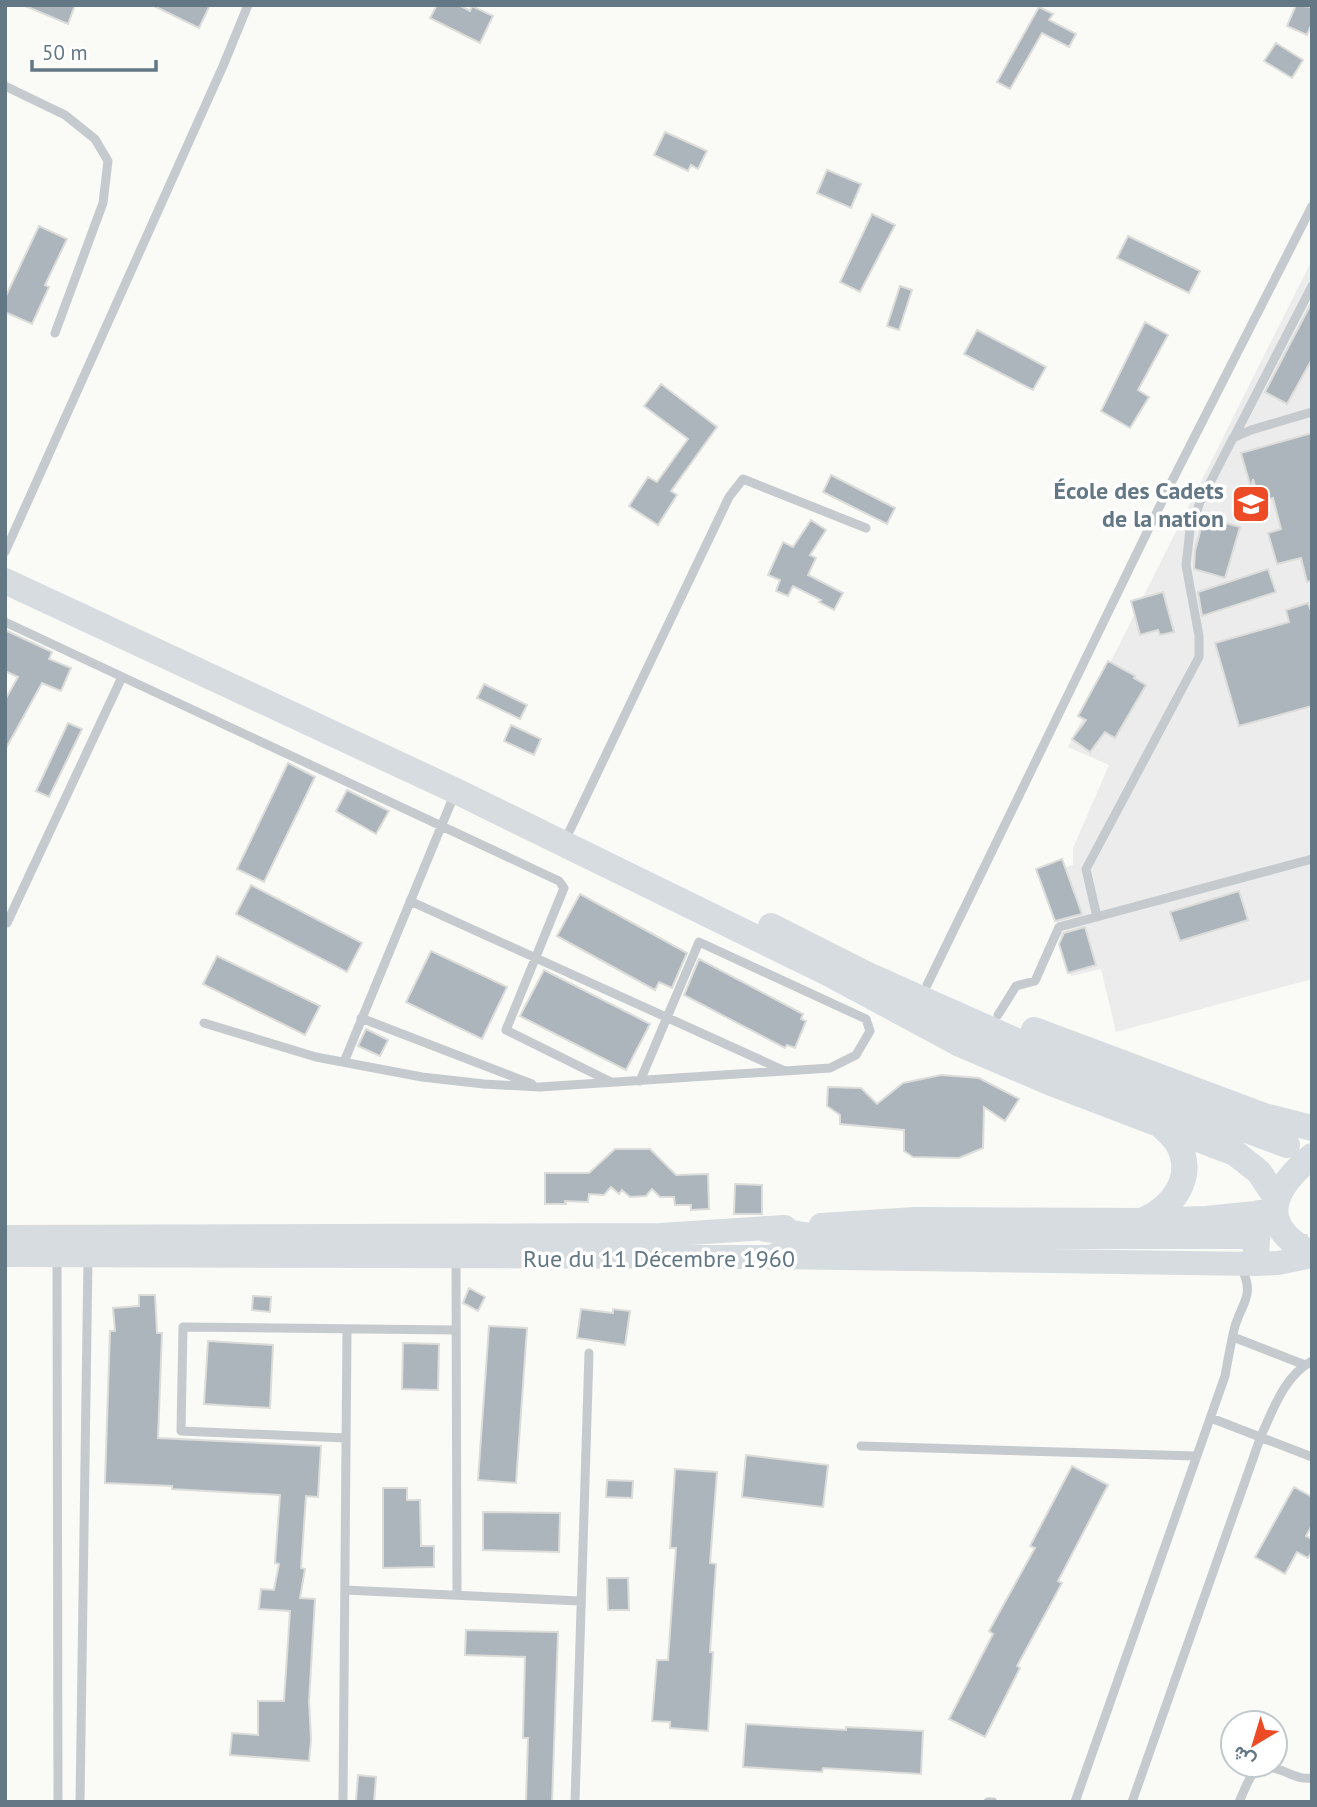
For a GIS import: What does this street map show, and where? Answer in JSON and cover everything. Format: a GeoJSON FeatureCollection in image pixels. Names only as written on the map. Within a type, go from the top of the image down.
{"type":"FeatureCollection","features":[{"type":"Feature","properties":{"kind":"main road"},"geometry":{"type":"LineString","coordinates":[[5,569],[569,832],[824,961],[916,1022],[993,1059],[1235,1153],[1259,1172],[1270,1207],[1287,1236],[1312,1255]]}},
{"type":"Feature","properties":{"kind":"main road"},"geometry":{"type":"LineString","coordinates":[[5,581],[824,961],[872,977],[1075,1066],[1285,1150]]}},
{"type":"Feature","properties":{"kind":"main road"},"geometry":{"type":"LineString","coordinates":[[824,961],[880,967],[1251,1111],[1312,1128]]}},
{"type":"Feature","properties":{"kind":"main road"},"geometry":{"type":"LineString","coordinates":[[1144,1220],[1161,1212],[1172,1201],[1183,1179],[1182,1154],[1178,1142],[1158,1123]]}},
{"type":"Feature","properties":{"kind":"main road"},"geometry":{"type":"LineString","coordinates":[[1245,1253],[1284,1183],[1312,1156]]}},
{"type":"Feature","properties":{"kind":"main road","name":"Rue du 11 Décembre 1960"},"geometry":{"type":"LineString","coordinates":[[5,1237],[660,1235],[916,1219],[1206,1218],[1270,1207]]}},
{"type":"Feature","properties":{"kind":"main road"},"geometry":{"type":"LineString","coordinates":[[766,1228],[811,1236],[1245,1253],[1278,1263],[1312,1255]]}},
{"type":"Feature","properties":{"kind":"main road"},"geometry":{"type":"LineString","coordinates":[[773,1257],[823,1244],[1245,1253]]}},
{"type":"Feature","properties":{"kind":"main road","name":"Rue du 11 Décembre 1960"},"geometry":{"type":"LineString","coordinates":[[5,1255],[773,1257]]}},
{"type":"Feature","properties":{"kind":"lane"},"geometry":{"type":"LineString","coordinates":[[5,552],[223,66],[247,5]]}},
{"type":"Feature","properties":{"kind":"lane"},"geometry":{"type":"LineString","coordinates":[[5,86],[65,116],[95,139],[108,161],[103,203],[55,333]]}},
{"type":"Feature","properties":{"kind":"lane"},"geometry":{"type":"LineString","coordinates":[[928,985],[1170,485],[1312,206]]}},
{"type":"Feature","properties":{"kind":"lane"},"geometry":{"type":"LineString","coordinates":[[1097,917],[1086,869],[1199,657],[1199,636],[1186,565],[1191,530],[1200,502],[1312,286]]}},
{"type":"Feature","properties":{"kind":"lane"},"geometry":{"type":"LineString","coordinates":[[1233,438],[1312,412]]}},
{"type":"Feature","properties":{"kind":"lane"},"geometry":{"type":"LineString","coordinates":[[569,832],[729,497],[743,479],[866,528]]}},
{"type":"Feature","properties":{"kind":"lane"},"geometry":{"type":"LineString","coordinates":[[5,622],[559,881],[564,888],[506,1030],[613,1083]]}},
{"type":"Feature","properties":{"kind":"lane"},"geometry":{"type":"LineString","coordinates":[[5,922],[7,923],[122,677]]}},
{"type":"Feature","properties":{"kind":"lane"},"geometry":{"type":"LineString","coordinates":[[344,1062],[456,791]]}},
{"type":"Feature","properties":{"kind":"lane"},"geometry":{"type":"LineString","coordinates":[[998,1015],[1016,986],[1035,981],[1059,927],[1312,859]]}},
{"type":"Feature","properties":{"kind":"lane"},"geometry":{"type":"LineString","coordinates":[[410,901],[787,1071]]}},
{"type":"Feature","properties":{"kind":"lane"},"geometry":{"type":"LineString","coordinates":[[204,1023],[316,1057],[422,1077],[540,1087],[640,1082],[830,1068],[856,1055],[870,1031],[866,1018],[699,943],[640,1082]]}},
{"type":"Feature","properties":{"kind":"lane"},"geometry":{"type":"LineString","coordinates":[[361,1018],[540,1087]]}},
{"type":"Feature","properties":{"kind":"lane"},"geometry":{"type":"LineString","coordinates":[[1075,1802],[1225,1376],[1233,1337],[1248,1293],[1245,1253]]}},
{"type":"Feature","properties":{"kind":"lane"},"geometry":{"type":"LineString","coordinates":[[57,1255],[58,1802]]}},
{"type":"Feature","properties":{"kind":"lane"},"geometry":{"type":"LineString","coordinates":[[80,1802],[89,1255]]}},
{"type":"Feature","properties":{"kind":"lane"},"geometry":{"type":"LineString","coordinates":[[456,1257],[457,1595]]}},
{"type":"Feature","properties":{"kind":"lane"},"geometry":{"type":"LineString","coordinates":[[346,1438],[181,1431],[183,1327],[455,1330]]}},
{"type":"Feature","properties":{"kind":"lane"},"geometry":{"type":"LineString","coordinates":[[343,1802],[347,1330]]}},
{"type":"Feature","properties":{"kind":"lane"},"geometry":{"type":"LineString","coordinates":[[1132,1802],[1261,1436],[1279,1395],[1309,1363],[1233,1337]]}},
{"type":"Feature","properties":{"kind":"lane"},"geometry":{"type":"LineString","coordinates":[[575,1802],[589,1353]]}},
{"type":"Feature","properties":{"kind":"lane"},"geometry":{"type":"LineString","coordinates":[[1211,1418],[1312,1457]]}},
{"type":"Feature","properties":{"kind":"lane"},"geometry":{"type":"LineString","coordinates":[[861,1446],[1195,1456]]}},
{"type":"Feature","properties":{"kind":"lane"},"geometry":{"type":"LineString","coordinates":[[345,1590],[580,1601]]}},
{"type":"Feature","properties":{"kind":"lane"},"geometry":{"type":"LineString","coordinates":[[1239,1802],[1254,1773],[1265,1766],[1272,1766],[1300,1778],[1312,1778]]}},
{"type":"Feature","properties":{"kind":"shaded area","name":"École des Cadets de la nation"},"geometry":{"type":"Polygon","coordinates":[[[1312,260],[1312,979],[1116,1032],[1101,969],[1071,976],[1044,873],[1073,865],[1073,848],[1109,765],[1068,747],[1312,260]]]}},
{"type":"Feature","properties":{"kind":"building"},"geometry":{"type":"Polygon","coordinates":[[[23,5],[75,5],[68,24],[23,5]]]}},
{"type":"Feature","properties":{"kind":"building"},"geometry":{"type":"Polygon","coordinates":[[[152,5],[210,5],[199,28],[152,5]]]}},
{"type":"Feature","properties":{"kind":"building"},"geometry":{"type":"Polygon","coordinates":[[[437,5],[459,5],[470,11],[472,6],[493,16],[480,43],[430,18],[437,5]]]}},
{"type":"Feature","properties":{"kind":"building"},"geometry":{"type":"Polygon","coordinates":[[[1296,5],[1312,7],[1312,23],[1307,35],[1287,26],[1296,5]]]}},
{"type":"Feature","properties":{"kind":"building"},"geometry":{"type":"Polygon","coordinates":[[[1039,7],[1053,14],[1049,20],[1076,34],[1069,47],[1042,33],[1010,89],[997,82],[1039,7]]]}},
{"type":"Feature","properties":{"kind":"building"},"geometry":{"type":"Polygon","coordinates":[[[1276,43],[1303,60],[1292,78],[1264,61],[1276,43]]]}},
{"type":"Feature","properties":{"kind":"building"},"geometry":{"type":"Polygon","coordinates":[[[665,132],[707,151],[698,169],[691,165],[688,171],[654,155],[665,132]]]}},
{"type":"Feature","properties":{"kind":"building"},"geometry":{"type":"Polygon","coordinates":[[[827,170],[861,184],[851,208],[817,193],[827,170]]]}},
{"type":"Feature","properties":{"kind":"building"},"geometry":{"type":"Polygon","coordinates":[[[872,214],[895,225],[860,292],[840,282],[872,214]]]}},
{"type":"Feature","properties":{"kind":"building"},"geometry":{"type":"Polygon","coordinates":[[[39,226],[67,239],[45,285],[49,287],[32,324],[5,312],[5,298],[39,226]]]}},
{"type":"Feature","properties":{"kind":"building"},"geometry":{"type":"Polygon","coordinates":[[[1128,236],[1200,271],[1189,293],[1117,258],[1128,236]]]}},
{"type":"Feature","properties":{"kind":"building"},"geometry":{"type":"Polygon","coordinates":[[[900,286],[912,290],[899,330],[887,326],[900,286]]]}},
{"type":"Feature","properties":{"kind":"building"},"geometry":{"type":"Polygon","coordinates":[[[1312,302],[1312,359],[1287,404],[1265,392],[1312,302]]]}},
{"type":"Feature","properties":{"kind":"building"},"geometry":{"type":"Polygon","coordinates":[[[1145,322],[1168,335],[1138,390],[1149,397],[1130,428],[1101,411],[1145,322]]]}},
{"type":"Feature","properties":{"kind":"building"},"geometry":{"type":"Polygon","coordinates":[[[977,330],[1046,367],[1033,390],[964,354],[977,330]]]}},
{"type":"Feature","properties":{"kind":"building"},"geometry":{"type":"Polygon","coordinates":[[[661,384],[717,427],[671,491],[677,495],[658,525],[629,506],[648,477],[657,482],[688,439],[644,406],[661,384]]]}},
{"type":"Feature","properties":{"kind":"building"},"geometry":{"type":"Polygon","coordinates":[[[1312,433],[1312,581],[1307,582],[1301,558],[1277,564],[1268,533],[1281,529],[1273,498],[1259,501],[1253,479],[1251,488],[1241,453],[1312,433]]]}},
{"type":"Feature","properties":{"kind":"building"},"geometry":{"type":"Polygon","coordinates":[[[831,475],[895,508],[887,524],[823,492],[831,475]]]}},
{"type":"Feature","properties":{"kind":"building"},"geometry":{"type":"Polygon","coordinates":[[[1204,517],[1240,527],[1225,578],[1194,569],[1195,551],[1204,517]]]}},
{"type":"Feature","properties":{"kind":"building"},"geometry":{"type":"Polygon","coordinates":[[[811,520],[826,530],[810,555],[816,558],[808,575],[843,593],[834,610],[793,586],[788,596],[776,591],[780,580],[768,575],[783,542],[793,547],[811,520]]]}},
{"type":"Feature","properties":{"kind":"building"},"geometry":{"type":"Polygon","coordinates":[[[1268,569],[1276,592],[1202,616],[1198,592],[1268,569]]]}},
{"type":"Feature","properties":{"kind":"building"},"geometry":{"type":"Polygon","coordinates":[[[1163,592],[1174,632],[1160,635],[1158,630],[1140,635],[1131,601],[1163,592]]]}},
{"type":"Feature","properties":{"kind":"building"},"geometry":{"type":"Polygon","coordinates":[[[1308,603],[1312,614],[1312,706],[1239,726],[1215,643],[1289,622],[1286,610],[1308,603]]]}},
{"type":"Feature","properties":{"kind":"building"},"geometry":{"type":"Polygon","coordinates":[[[5,630],[52,652],[49,659],[71,668],[61,691],[42,683],[5,750],[5,700],[18,677],[5,671],[5,630]]]}},
{"type":"Feature","properties":{"kind":"building"},"geometry":{"type":"Polygon","coordinates":[[[1108,661],[1146,685],[1115,738],[1105,732],[1090,752],[1072,739],[1086,720],[1078,716],[1108,661]]]}},
{"type":"Feature","properties":{"kind":"building"},"geometry":{"type":"Polygon","coordinates":[[[484,684],[527,705],[520,719],[477,698],[484,684]]]}},
{"type":"Feature","properties":{"kind":"building"},"geometry":{"type":"Polygon","coordinates":[[[68,723],[82,729],[49,797],[36,791],[68,723]]]}},
{"type":"Feature","properties":{"kind":"building"},"geometry":{"type":"Polygon","coordinates":[[[511,725],[541,739],[534,755],[504,741],[511,725]]]}},
{"type":"Feature","properties":{"kind":"building"},"geometry":{"type":"Polygon","coordinates":[[[288,763],[315,777],[264,882],[237,869],[288,763]]]}},
{"type":"Feature","properties":{"kind":"building"},"geometry":{"type":"Polygon","coordinates":[[[347,790],[389,811],[376,834],[336,811],[347,790]]]}},
{"type":"Feature","properties":{"kind":"building"},"geometry":{"type":"Polygon","coordinates":[[[1062,859],[1082,914],[1055,921],[1036,869],[1062,859]]]}},
{"type":"Feature","properties":{"kind":"building"},"geometry":{"type":"Polygon","coordinates":[[[251,885],[362,943],[347,972],[236,914],[251,885]]]}},
{"type":"Feature","properties":{"kind":"building"},"geometry":{"type":"Polygon","coordinates":[[[1239,891],[1248,920],[1180,941],[1170,912],[1239,891]]]}},
{"type":"Feature","properties":{"kind":"building"},"geometry":{"type":"Polygon","coordinates":[[[580,894],[687,953],[672,988],[659,982],[655,990],[557,936],[580,894]]]}},
{"type":"Feature","properties":{"kind":"building"},"geometry":{"type":"Polygon","coordinates":[[[1085,927],[1096,965],[1068,973],[1059,944],[1064,933],[1085,927]]]}},
{"type":"Feature","properties":{"kind":"building"},"geometry":{"type":"Polygon","coordinates":[[[431,951],[507,987],[482,1039],[406,1002],[431,951]]]}},
{"type":"Feature","properties":{"kind":"building"},"geometry":{"type":"Polygon","coordinates":[[[217,956],[320,1006],[305,1035],[203,984],[217,956]]]}},
{"type":"Feature","properties":{"kind":"building"},"geometry":{"type":"Polygon","coordinates":[[[699,959],[803,1014],[801,1019],[806,1021],[795,1048],[787,1045],[785,1048],[684,995],[699,959]]]}},
{"type":"Feature","properties":{"kind":"building"},"geometry":{"type":"Polygon","coordinates":[[[544,970],[650,1024],[626,1070],[520,1016],[544,970]]]}},
{"type":"Feature","properties":{"kind":"building"},"geometry":{"type":"Polygon","coordinates":[[[366,1029],[388,1040],[380,1056],[358,1046],[366,1029]]]}},
{"type":"Feature","properties":{"kind":"building"},"geometry":{"type":"Polygon","coordinates":[[[941,1075],[979,1078],[1019,1099],[1005,1121],[984,1107],[983,1148],[959,1158],[913,1157],[904,1151],[904,1130],[840,1124],[840,1115],[827,1106],[828,1087],[861,1088],[877,1104],[903,1083],[941,1075]]]}},
{"type":"Feature","properties":{"kind":"building"},"geometry":{"type":"Polygon","coordinates":[[[615,1149],[650,1149],[676,1175],[708,1174],[709,1209],[691,1210],[691,1205],[675,1205],[674,1197],[660,1197],[652,1189],[646,1196],[630,1197],[622,1190],[619,1194],[611,1187],[604,1195],[589,1194],[588,1202],[545,1204],[545,1173],[589,1173],[615,1149]]]}},
{"type":"Feature","properties":{"kind":"building"},"geometry":{"type":"Polygon","coordinates":[[[735,1184],[762,1185],[762,1214],[734,1214],[735,1184]]]}},
{"type":"Feature","properties":{"kind":"building"},"geometry":{"type":"Polygon","coordinates":[[[469,1288],[485,1297],[478,1311],[463,1303],[469,1288]]]}},
{"type":"Feature","properties":{"kind":"building"},"geometry":{"type":"Polygon","coordinates":[[[139,1295],[155,1295],[157,1333],[162,1333],[158,1438],[321,1446],[318,1497],[306,1496],[301,1568],[305,1569],[300,1598],[315,1599],[309,1701],[309,1761],[230,1755],[232,1733],[258,1735],[258,1701],[284,1701],[290,1611],[259,1609],[261,1589],[274,1590],[279,1564],[275,1563],[280,1495],[105,1483],[110,1331],[115,1331],[113,1308],[139,1306],[139,1295]]]}},
{"type":"Feature","properties":{"kind":"building"},"geometry":{"type":"Polygon","coordinates":[[[253,1296],[271,1297],[270,1312],[252,1310],[253,1296]]]}},
{"type":"Feature","properties":{"kind":"building"},"geometry":{"type":"Polygon","coordinates":[[[581,1309],[613,1313],[613,1309],[630,1311],[625,1345],[577,1338],[581,1309]]]}},
{"type":"Feature","properties":{"kind":"building"},"geometry":{"type":"Polygon","coordinates":[[[489,1326],[527,1328],[516,1483],[478,1480],[489,1326]]]}},
{"type":"Feature","properties":{"kind":"building"},"geometry":{"type":"Polygon","coordinates":[[[208,1341],[273,1345],[270,1408],[204,1404],[208,1341]]]}},
{"type":"Feature","properties":{"kind":"building"},"geometry":{"type":"Polygon","coordinates":[[[403,1343],[439,1344],[438,1390],[402,1389],[403,1343]]]}},
{"type":"Feature","properties":{"kind":"building"},"geometry":{"type":"Polygon","coordinates":[[[746,1455],[828,1465],[823,1507],[742,1497],[746,1455]]]}},
{"type":"Feature","properties":{"kind":"building"},"geometry":{"type":"Polygon","coordinates":[[[1072,1466],[1108,1485],[1058,1581],[1062,1583],[1017,1666],[1020,1668],[985,1737],[949,1719],[993,1634],[989,1631],[1035,1548],[1030,1546],[1072,1466]]]}},
{"type":"Feature","properties":{"kind":"building"},"geometry":{"type":"Polygon","coordinates":[[[675,1469],[717,1472],[710,1563],[716,1564],[708,1731],[670,1728],[670,1722],[652,1721],[657,1660],[668,1660],[676,1548],[670,1548],[675,1469]]]}},
{"type":"Feature","properties":{"kind":"building"},"geometry":{"type":"Polygon","coordinates":[[[607,1480],[633,1481],[632,1498],[606,1497],[607,1480]]]}},
{"type":"Feature","properties":{"kind":"building"},"geometry":{"type":"Polygon","coordinates":[[[1294,1487],[1312,1497],[1312,1525],[1306,1536],[1312,1539],[1312,1551],[1308,1558],[1297,1552],[1285,1574],[1255,1557],[1294,1487]]]}},
{"type":"Feature","properties":{"kind":"building"},"geometry":{"type":"Polygon","coordinates":[[[383,1488],[407,1488],[407,1500],[420,1500],[421,1546],[434,1546],[434,1567],[383,1568],[383,1488]]]}},
{"type":"Feature","properties":{"kind":"building"},"geometry":{"type":"Polygon","coordinates":[[[483,1512],[560,1513],[559,1552],[483,1550],[483,1512]]]}},
{"type":"Feature","properties":{"kind":"building"},"geometry":{"type":"Polygon","coordinates":[[[607,1578],[628,1578],[629,1610],[608,1610],[607,1578]]]}},
{"type":"Feature","properties":{"kind":"building"},"geometry":{"type":"Polygon","coordinates":[[[466,1630],[558,1632],[552,1802],[526,1802],[528,1738],[523,1738],[525,1657],[465,1655],[466,1630]]]}},
{"type":"Feature","properties":{"kind":"building"},"geometry":{"type":"Polygon","coordinates":[[[746,1724],[923,1731],[921,1774],[823,1768],[822,1772],[743,1767],[746,1724]]]}},
{"type":"Feature","properties":{"kind":"building"},"geometry":{"type":"Polygon","coordinates":[[[358,1775],[376,1777],[374,1802],[356,1802],[358,1775]]]}},
{"type":"Feature","properties":{"kind":"tunnel"},"geometry":{"type":"LineString","coordinates":[[1243,1249],[1312,1247]]}},
{"type":"Feature","properties":{"kind":"place","name":"École des Cadets de la nation"},"geometry":{"type":"Point","coordinates":[1251,504]}}]}
